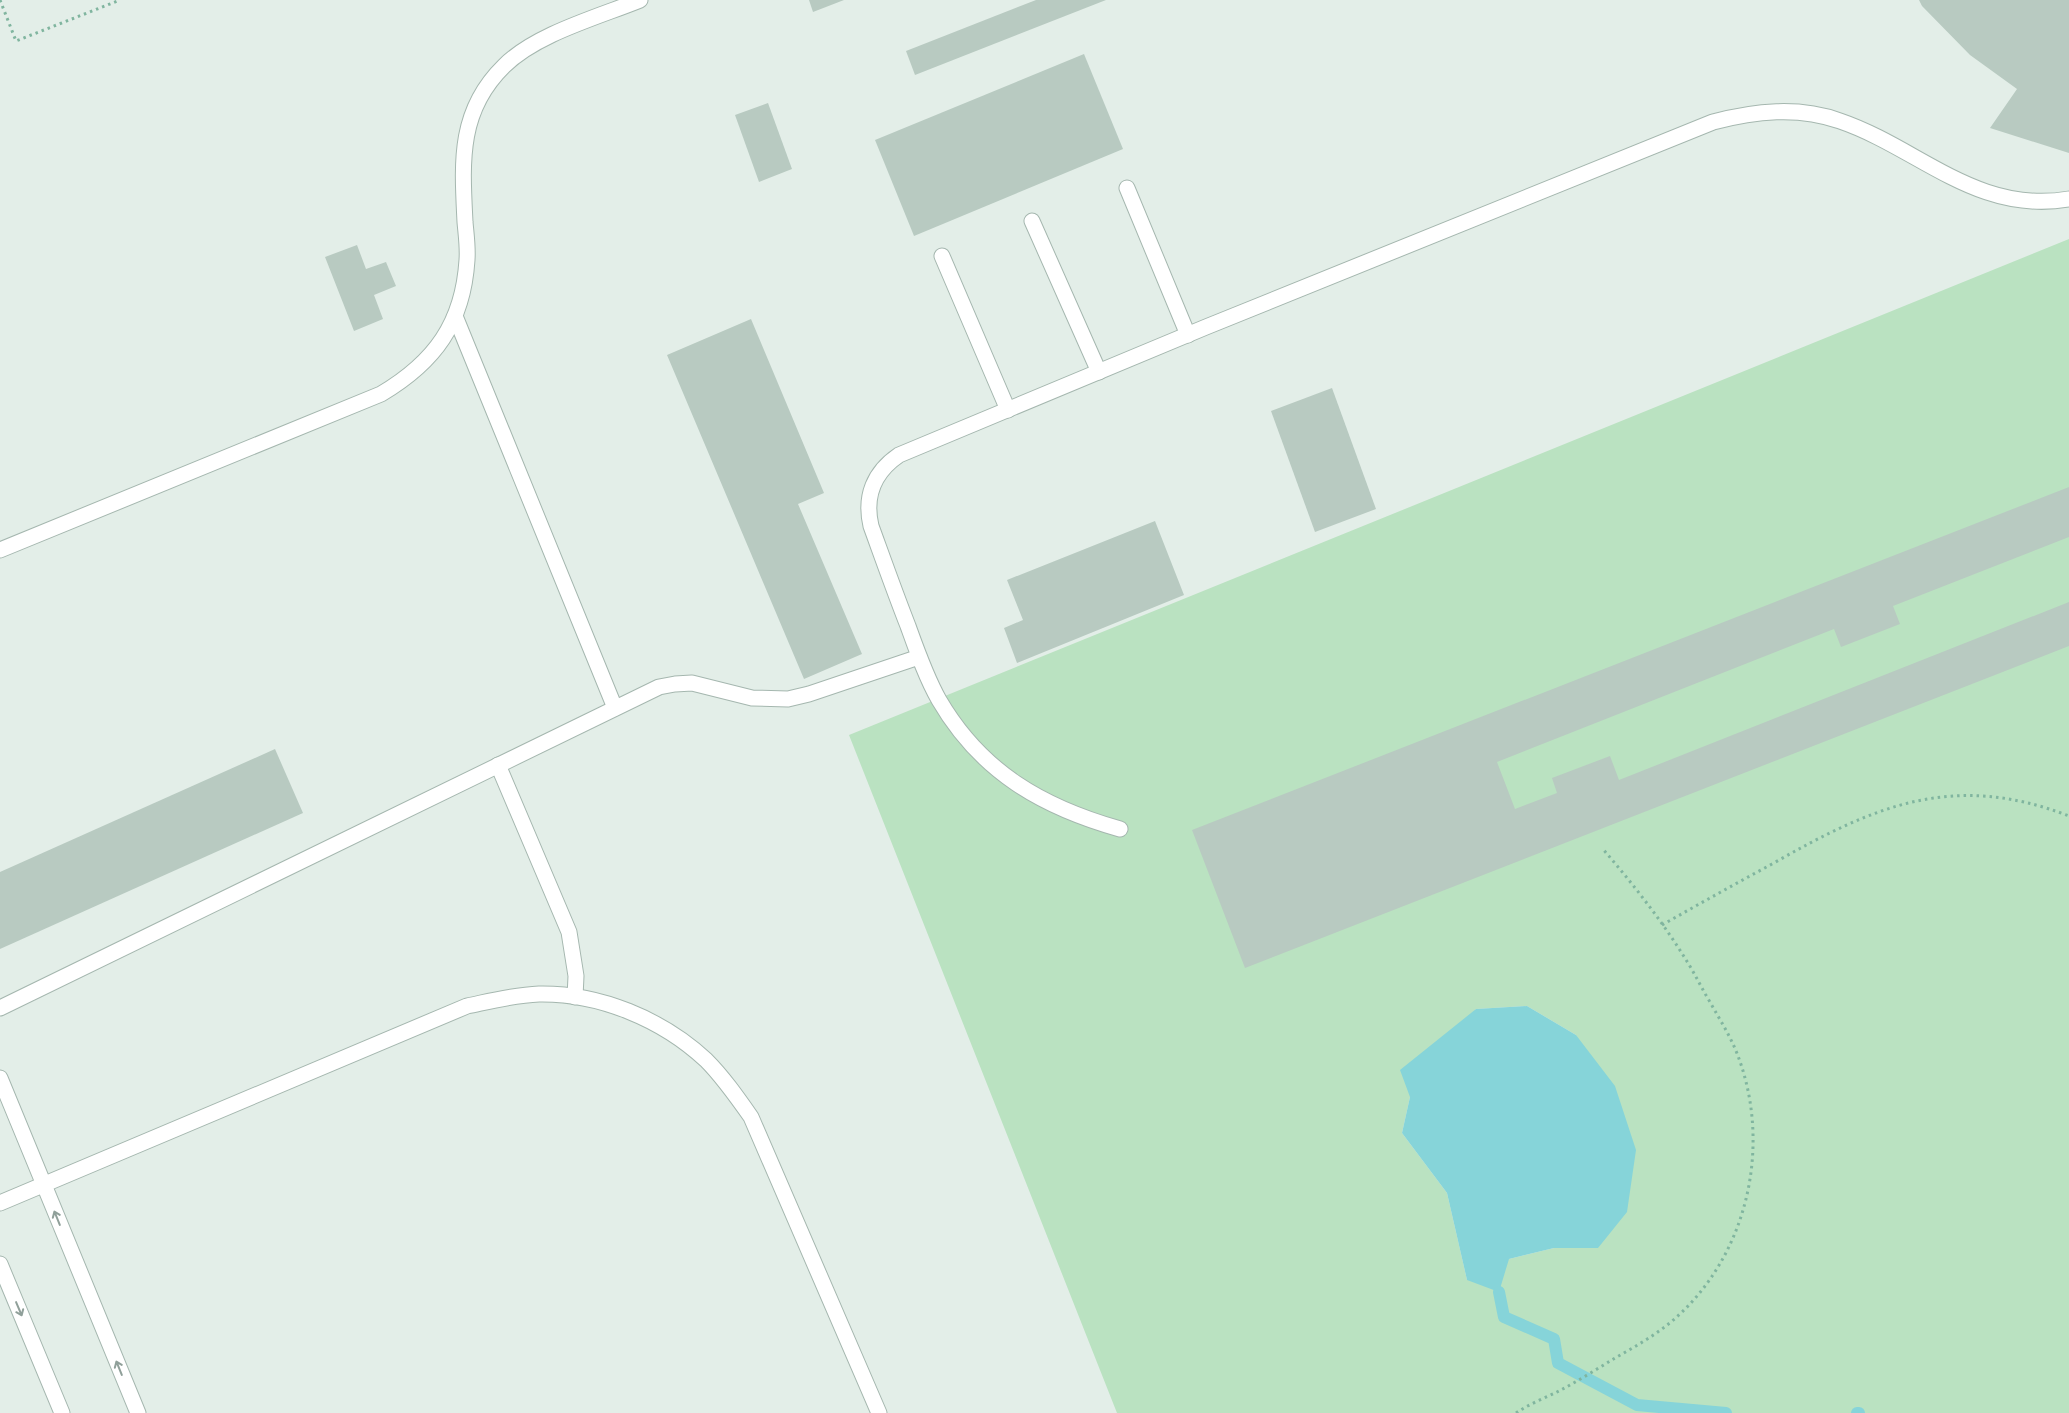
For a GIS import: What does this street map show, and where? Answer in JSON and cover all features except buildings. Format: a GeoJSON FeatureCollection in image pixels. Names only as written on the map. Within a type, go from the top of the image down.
{"type":"FeatureCollection","features":[{"type":"Feature","properties":{"kind":"lane"},"geometry":{"type":"LineString","coordinates":[[0,550],[381,394],[404,380],[425,362],[442,341],[455,316],[464,288],[467,258],[463,151],[467,128],[476,105],[488,83],[504,65],[522,50],[544,38],[640,0]]}},
{"type":"Feature","properties":{"kind":"lane"},"geometry":{"type":"LineString","coordinates":[[1120,829],[1085,819],[1052,805],[1021,788],[993,766],[967,740],[939,700],[919,657],[871,526],[868,512],[872,484],[888,462],[899,455],[1188,335],[1713,122],[1743,114],[1776,111],[1807,113],[1839,120],[1868,132],[1946,176],[1974,189],[2004,197],[2033,201],[2069,199]]}},
{"type":"Feature","properties":{"kind":"lane"},"geometry":{"type":"LineString","coordinates":[[1127,188],[1188,335]]}},
{"type":"Feature","properties":{"kind":"lane"},"geometry":{"type":"LineString","coordinates":[[1032,221],[1099,372]]}},
{"type":"Feature","properties":{"kind":"lane"},"geometry":{"type":"LineString","coordinates":[[942,256],[1008,410]]}},
{"type":"Feature","properties":{"kind":"lane"},"geometry":{"type":"LineString","coordinates":[[455,316],[615,708]]}},
{"type":"Feature","properties":{"kind":"lane"},"geometry":{"type":"LineString","coordinates":[[0,1008],[659,687],[692,683],[752,698],[788,699],[809,694],[919,657]]}},
{"type":"Feature","properties":{"kind":"lane"},"geometry":{"type":"LineString","coordinates":[[498,765],[569,932],[576,976],[576,997]]}},
{"type":"Feature","properties":{"kind":"lane"},"geometry":{"type":"LineString","coordinates":[[0,1203],[467,1006],[502,998],[539,994],[576,997],[612,1005],[645,1019],[677,1037],[706,1060],[730,1087],[751,1117],[879,1413]]}},
{"type":"Feature","properties":{"kind":"lane"},"geometry":{"type":"LineString","coordinates":[[0,1078],[138,1413]]}},
{"type":"Feature","properties":{"kind":"lane"},"geometry":{"type":"LineString","coordinates":[[0,1264],[62,1413]]}},
{"type":"Feature","properties":{"kind":"path"},"geometry":{"type":"LineString","coordinates":[[0,0],[16,41],[120,0]]}},
{"type":"Feature","properties":{"kind":"path"},"geometry":{"type":"LineString","coordinates":[[1662,925],[1820,838],[1878,810],[1907,803],[1964,795],[1994,797],[2023,802],[2069,816]]}},
{"type":"Feature","properties":{"kind":"path"},"geometry":{"type":"LineString","coordinates":[[1516,1413],[1562,1390],[1611,1361],[1658,1332],[1680,1314],[1700,1293],[1717,1270],[1732,1243],[1743,1214],[1750,1185],[1754,1151],[1747,1084],[1726,1028],[1688,963],[1662,925],[1634,885],[1602,848]]}},
{"type":"Feature","properties":{"kind":"green space"},"geometry":{"type":"Polygon","coordinates":[[[2069,239],[2069,1413],[1117,1413],[849,735],[2069,239]],[[1527,1006],[1476,1009],[1410,1097],[1402,1133],[1447,1193],[1467,1280],[1509,1259],[1554,1248],[1598,1248],[1576,1035],[1527,1006]]]}},
{"type":"Feature","properties":{"kind":"water"},"geometry":{"type":"Polygon","coordinates":[[[1527,1006],[1576,1035],[1615,1086],[1636,1150],[1627,1212],[1598,1248],[1554,1248],[1509,1259],[1499,1292],[1467,1280],[1447,1193],[1402,1133],[1410,1097],[1400,1070],[1476,1009],[1527,1006]]]}},
{"type":"Feature","properties":{"kind":"waterway"},"geometry":{"type":"LineString","coordinates":[[1499,1292],[1504,1317],[1554,1339],[1558,1363],[1637,1405],[1726,1413]]}}]}
